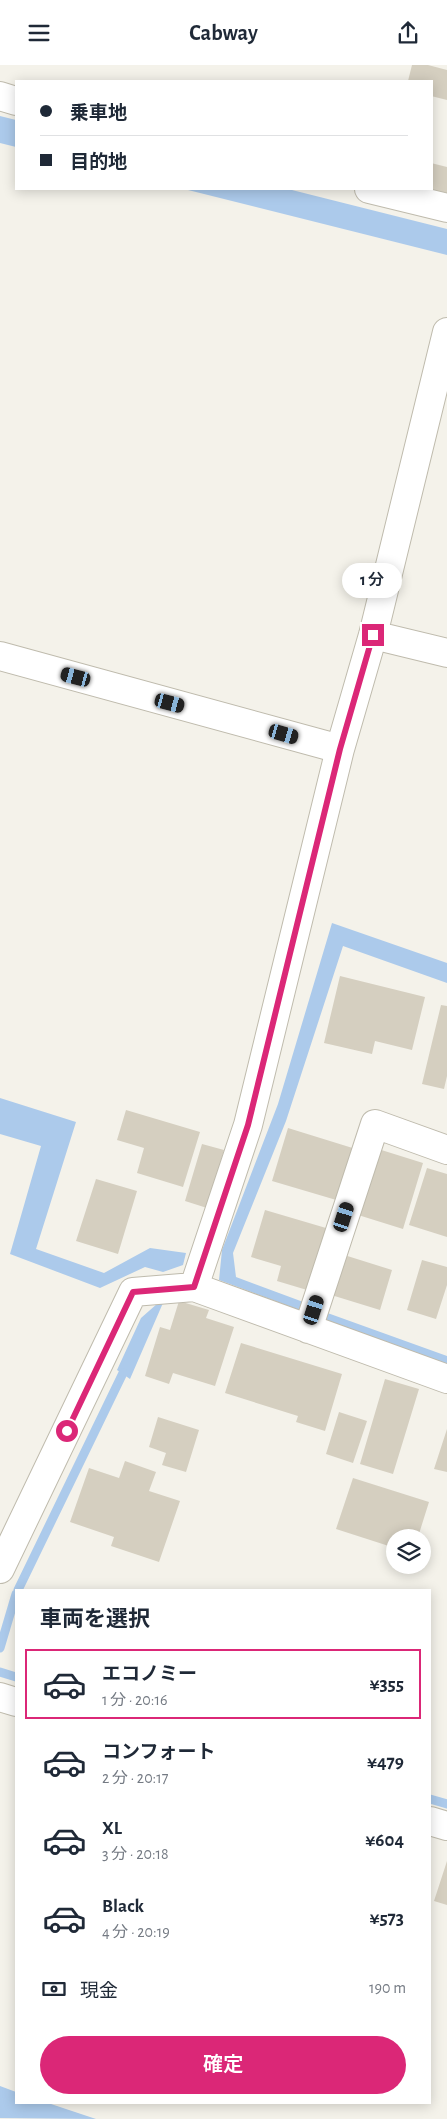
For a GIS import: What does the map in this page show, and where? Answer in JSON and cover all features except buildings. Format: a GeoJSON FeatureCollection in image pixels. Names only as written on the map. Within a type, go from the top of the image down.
{"type":"FeatureCollection","features":[{"type":"Feature","properties":{"kind":"street"},"geometry":{"type":"LineString","coordinates":[[0,97],[15,101]]}},
{"type":"Feature","properties":{"kind":"street"},"geometry":{"type":"LineString","coordinates":[[373,190],[447,208]]}},
{"type":"Feature","properties":{"kind":"street"},"geometry":{"type":"LineString","coordinates":[[194,1287],[248,1125],[340,749],[373,635],[447,332]]}},
{"type":"Feature","properties":{"kind":"street"},"geometry":{"type":"LineString","coordinates":[[373,635],[447,653]]}},
{"type":"Feature","properties":{"kind":"street"},"geometry":{"type":"LineString","coordinates":[[0,656],[340,749]]}},
{"type":"Feature","properties":{"kind":"street"},"geometry":{"type":"LineString","coordinates":[[308,1329],[375,1125],[447,1150]]}},
{"type":"Feature","properties":{"kind":"street"},"geometry":{"type":"LineString","coordinates":[[0,1569],[133,1292],[194,1287],[447,1379]]}},
{"type":"Feature","properties":{"kind":"street"},"geometry":{"type":"LineString","coordinates":[[0,1697],[15,1702]]}},
{"type":"Feature","properties":{"kind":"street"},"geometry":{"type":"LineString","coordinates":[[431,1821],[447,1826]]}},
{"type":"Feature","properties":{"kind":"water"},"geometry":{"type":"Polygon","coordinates":[[[0,116],[15,120],[15,147],[0,143],[0,116]]]}},
{"type":"Feature","properties":{"kind":"water"},"geometry":{"type":"Polygon","coordinates":[[[188,190],[292,190],[447,229],[447,255],[188,190]]]}},
{"type":"Feature","properties":{"kind":"water"},"geometry":{"type":"Polygon","coordinates":[[[332,923],[447,963],[447,983],[343,946],[286,1121],[233,1253],[236,1277],[306,1303],[302,1311],[219,1280],[222,1250],[278,1104],[332,923]]]}},
{"type":"Feature","properties":{"kind":"water"},"geometry":{"type":"Polygon","coordinates":[[[0,1098],[76,1122],[36,1249],[104,1273],[150,1248],[186,1253],[183,1265],[163,1272],[145,1267],[100,1288],[10,1254],[41,1146],[0,1134],[0,1098]]]}},
{"type":"Feature","properties":{"kind":"water"},"geometry":{"type":"Polygon","coordinates":[[[166,1296],[130,1379],[117,1370],[141,1318],[166,1296]]]}},
{"type":"Feature","properties":{"kind":"water"},"geometry":{"type":"Polygon","coordinates":[[[322,1311],[447,1356],[447,1364],[322,1319],[322,1311]]]}},
{"type":"Feature","properties":{"kind":"water"},"geometry":{"type":"Polygon","coordinates":[[[0,2086],[15,2092],[15,2104],[51,2104],[96,2119],[0,2118],[0,2086]]]}},
{"type":"Feature","properties":{"kind":"waterway"},"geometry":{"type":"LineString","coordinates":[[18,1589],[123,1373]]}},
{"type":"Feature","properties":{"kind":"waterway"},"geometry":{"type":"LineString","coordinates":[[0,1648],[15,1597]]}},
{"type":"Feature","properties":{"kind":"waterway"},"geometry":{"type":"LineString","coordinates":[[0,1672],[15,1677]]}},
{"type":"Feature","properties":{"kind":"waterway"},"geometry":{"type":"LineString","coordinates":[[431,1799],[447,1804]]}},
{"type":"Feature","properties":{"kind":"route"},"geometry":{"type":"LineString","coordinates":[[67,1431],[133,1292],[194,1287],[248,1125],[340,749],[373,635]]}}]}
